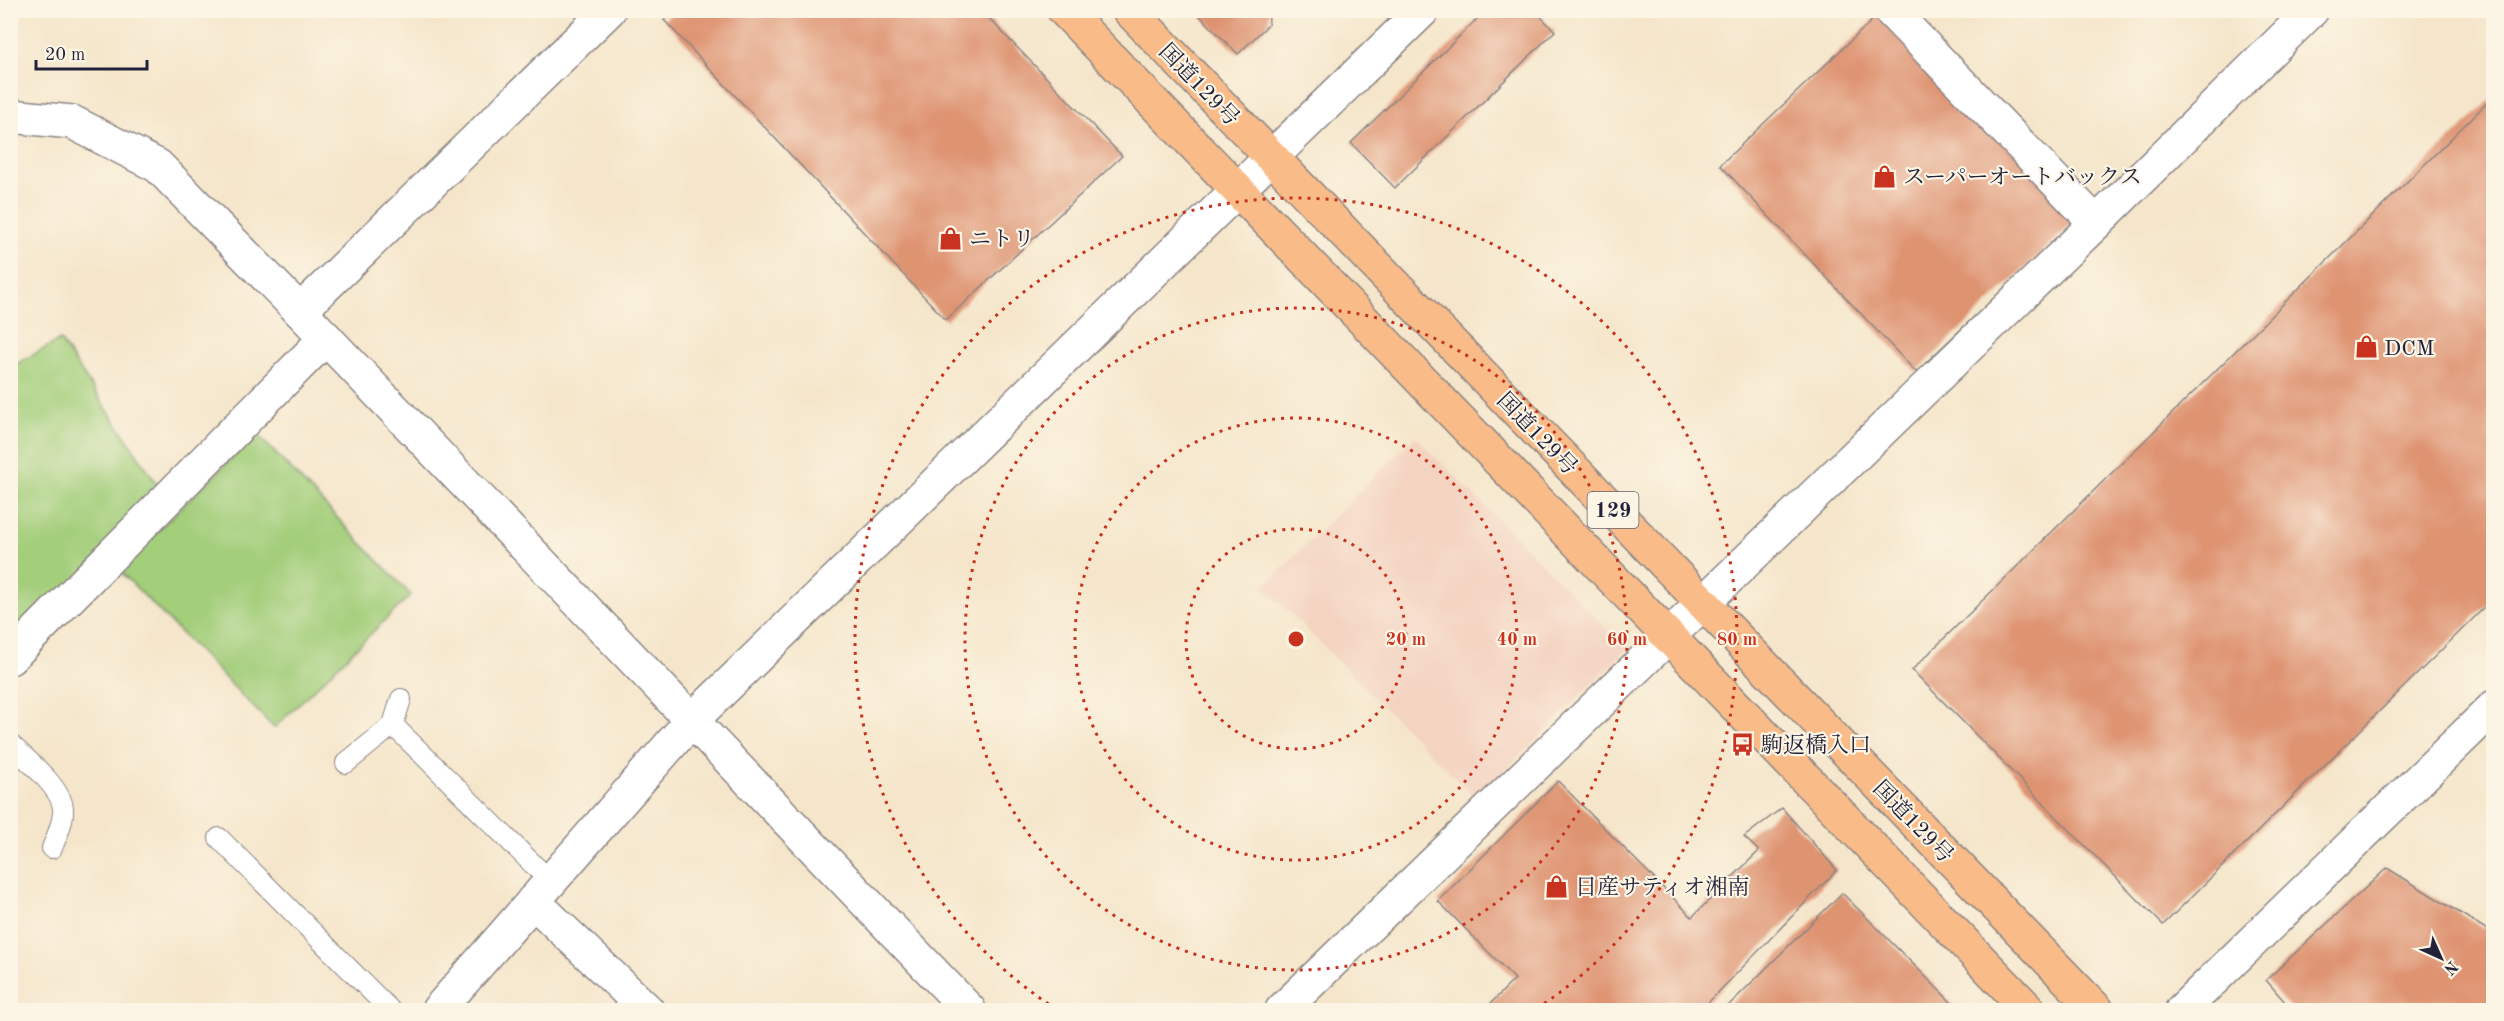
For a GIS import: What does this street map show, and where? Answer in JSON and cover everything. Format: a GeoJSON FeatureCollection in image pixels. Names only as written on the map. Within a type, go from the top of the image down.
{"type":"FeatureCollection","features":[{"type":"Feature","properties":{"kind":"highway","name":"国道129号"},"geometry":{"type":"LineString","coordinates":[[1064,10],[2029,1011]]}},
{"type":"Feature","properties":{"kind":"highway","name":"国道129号"},"geometry":{"type":"LineString","coordinates":[[1129,10],[2097,1011]]}},
{"type":"Feature","properties":{"kind":"street"},"geometry":{"type":"LineString","coordinates":[[300,311],[609,10]]}},
{"type":"Feature","properties":{"kind":"street"},"geometry":{"type":"LineString","coordinates":[[438,1011],[692,720],[1423,10]]}},
{"type":"Feature","properties":{"kind":"street"},"geometry":{"type":"LineString","coordinates":[[1890,10],[2096,223]]}},
{"type":"Feature","properties":{"kind":"street"},"geometry":{"type":"LineString","coordinates":[[1282,1011],[2096,223],[2312,10]]}},
{"type":"Feature","properties":{"kind":"street"},"geometry":{"type":"LineString","coordinates":[[10,116],[72,122],[158,166],[326,338],[969,1011]]}},
{"type":"Feature","properties":{"kind":"street"},"geometry":{"type":"LineString","coordinates":[[10,658],[326,338]]}},
{"type":"Feature","properties":{"kind":"street"},"geometry":{"type":"LineString","coordinates":[[2182,1011],[2493,707]]}},
{"type":"Feature","properties":{"kind":"street"},"geometry":{"type":"LineString","coordinates":[[542,891],[647,1011]]}},
{"type":"Feature","properties":{"kind":"lane"},"geometry":{"type":"LineString","coordinates":[[346,763],[393,725],[401,699]]}},
{"type":"Feature","properties":{"kind":"lane"},"geometry":{"type":"LineString","coordinates":[[393,725],[542,891]]}},
{"type":"Feature","properties":{"kind":"lane"},"geometry":{"type":"LineString","coordinates":[[10,744],[58,793],[63,807],[52,848]]}},
{"type":"Feature","properties":{"kind":"lane"},"geometry":{"type":"LineString","coordinates":[[219,838],[390,1011]]}},
{"type":"Feature","properties":{"kind":"shaded area"},"geometry":{"type":"Polygon","coordinates":[[[1415,436],[1627,649],[1476,799],[1264,587],[1415,436]]]}},
{"type":"Feature","properties":{"kind":"green space"},"geometry":{"type":"Polygon","coordinates":[[[60,340],[162,491],[11,646],[11,367],[60,340]]]}},
{"type":"Feature","properties":{"kind":"green space"},"geometry":{"type":"Polygon","coordinates":[[[257,434],[411,595],[274,728],[118,569],[257,434]]]}},
{"type":"Feature","properties":{"kind":"building","name":"ニトリ"},"geometry":{"type":"Polygon","coordinates":[[[675,10],[981,10],[1122,156],[946,320],[664,20],[675,10]]]}},
{"type":"Feature","properties":{"kind":"building"},"geometry":{"type":"Polygon","coordinates":[[[1194,10],[1270,10],[1268,25],[1238,54],[1194,10]]]}},
{"type":"Feature","properties":{"kind":"building"},"geometry":{"type":"Polygon","coordinates":[[[1486,10],[1534,10],[1555,31],[1395,188],[1351,143],[1486,10]]]}},
{"type":"Feature","properties":{"kind":"building"},"geometry":{"type":"Polygon","coordinates":[[[1882,11],[2078,218],[1916,372],[1720,165],[1882,11]]]}},
{"type":"Feature","properties":{"kind":"building","name":"DCM"},"geometry":{"type":"Polygon","coordinates":[[[2494,96],[2494,598],[2163,925],[1912,670],[2494,96]]]}},
{"type":"Feature","properties":{"kind":"building","name":"日産サティオ湘南"},"geometry":{"type":"Polygon","coordinates":[[[1558,781],[1692,917],[1759,851],[1744,837],[1782,808],[1837,870],[1701,1010],[1484,1010],[1515,979],[1438,901],[1558,781]]]}},
{"type":"Feature","properties":{"kind":"building"},"geometry":{"type":"Polygon","coordinates":[[[2387,868],[2494,934],[2494,1010],[2292,1010],[2266,980],[2387,868]]]}},
{"type":"Feature","properties":{"kind":"building"},"geometry":{"type":"Polygon","coordinates":[[[1842,893],[1959,1010],[1724,1010],[1842,893]]]}},
{"type":"Feature","properties":{"kind":"place","name":"スーパーオートバックス"},"geometry":{"type":"Point","coordinates":[1885,176]}},
{"type":"Feature","properties":{"kind":"place","name":"ニトリ"},"geometry":{"type":"Point","coordinates":[951,238]}},
{"type":"Feature","properties":{"kind":"place","name":"DCM"},"geometry":{"type":"Point","coordinates":[2366,347]}},
{"type":"Feature","properties":{"kind":"place","name":"駒返橋入口"},"geometry":{"type":"Point","coordinates":[1743,744]}},
{"type":"Feature","properties":{"kind":"place","name":"日産サティオ湘南"},"geometry":{"type":"Point","coordinates":[1557,886]}}]}
